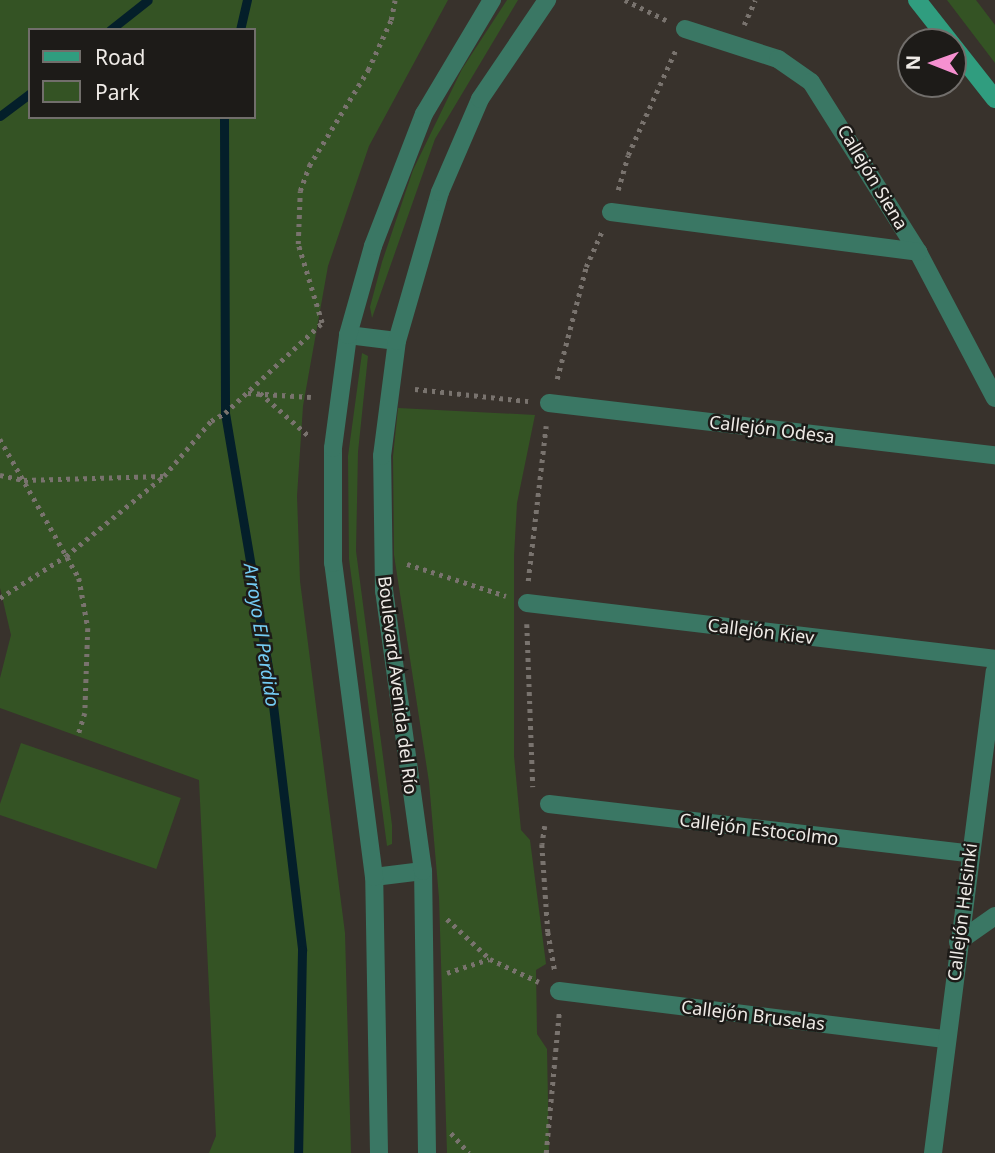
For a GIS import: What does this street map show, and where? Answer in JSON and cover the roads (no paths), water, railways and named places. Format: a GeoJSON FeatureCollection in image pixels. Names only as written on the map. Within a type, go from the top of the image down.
{"type":"FeatureCollection","features":[{"type":"Feature","properties":{"kind":"street"},"geometry":{"type":"LineString","coordinates":[[379,1153],[374,877],[333,564],[333,448],[348,335],[373,246],[420,125],[492,0]]}},
{"type":"Feature","properties":{"kind":"street","name":"Boulevard Avenida del Río"},"geometry":{"type":"LineString","coordinates":[[427,1153],[423,871],[384,591],[382,456],[397,341],[440,192],[480,99],[547,0]]}},
{"type":"Feature","properties":{"kind":"street"},"geometry":{"type":"LineString","coordinates":[[917,0],[995,99]]}},
{"type":"Feature","properties":{"kind":"street","name":"Callejón Siena"},"geometry":{"type":"LineString","coordinates":[[685,29],[778,59],[811,82],[918,252],[995,398]]}},
{"type":"Feature","properties":{"kind":"street"},"geometry":{"type":"LineString","coordinates":[[611,212],[918,252]]}},
{"type":"Feature","properties":{"kind":"street"},"geometry":{"type":"LineString","coordinates":[[348,335],[397,341]]}},
{"type":"Feature","properties":{"kind":"street","name":"Callejón Odesa"},"geometry":{"type":"LineString","coordinates":[[549,403],[995,455]]}},
{"type":"Feature","properties":{"kind":"street","name":"Callejón Kiev"},"geometry":{"type":"LineString","coordinates":[[527,603],[995,659]]}},
{"type":"Feature","properties":{"kind":"street","name":"Callejón Helsinki"},"geometry":{"type":"LineString","coordinates":[[933,1153],[969,853],[995,671]]}},
{"type":"Feature","properties":{"kind":"street","name":"Callejón Estocolmo"},"geometry":{"type":"LineString","coordinates":[[549,804],[969,853]]}},
{"type":"Feature","properties":{"kind":"street"},"geometry":{"type":"LineString","coordinates":[[374,877],[423,871]]}},
{"type":"Feature","properties":{"kind":"street"},"geometry":{"type":"LineString","coordinates":[[958,942],[995,916]]}},
{"type":"Feature","properties":{"kind":"street","name":"Callejón Bruselas"},"geometry":{"type":"LineString","coordinates":[[559,991],[947,1039]]}},
{"type":"Feature","properties":{"kind":"waterway"},"geometry":{"type":"LineString","coordinates":[[113,28],[148,0]]}},
{"type":"Feature","properties":{"kind":"waterway","name":"Arroyo El Perdido"},"geometry":{"type":"LineString","coordinates":[[240,28],[247,0]]}},
{"type":"Feature","properties":{"kind":"waterway"},"geometry":{"type":"LineString","coordinates":[[0,116],[28,95]]}},
{"type":"Feature","properties":{"kind":"waterway","name":"Arroyo El Perdido"},"geometry":{"type":"LineString","coordinates":[[224,119],[225,413],[270,680],[302,950],[298,1153]]}}]}
